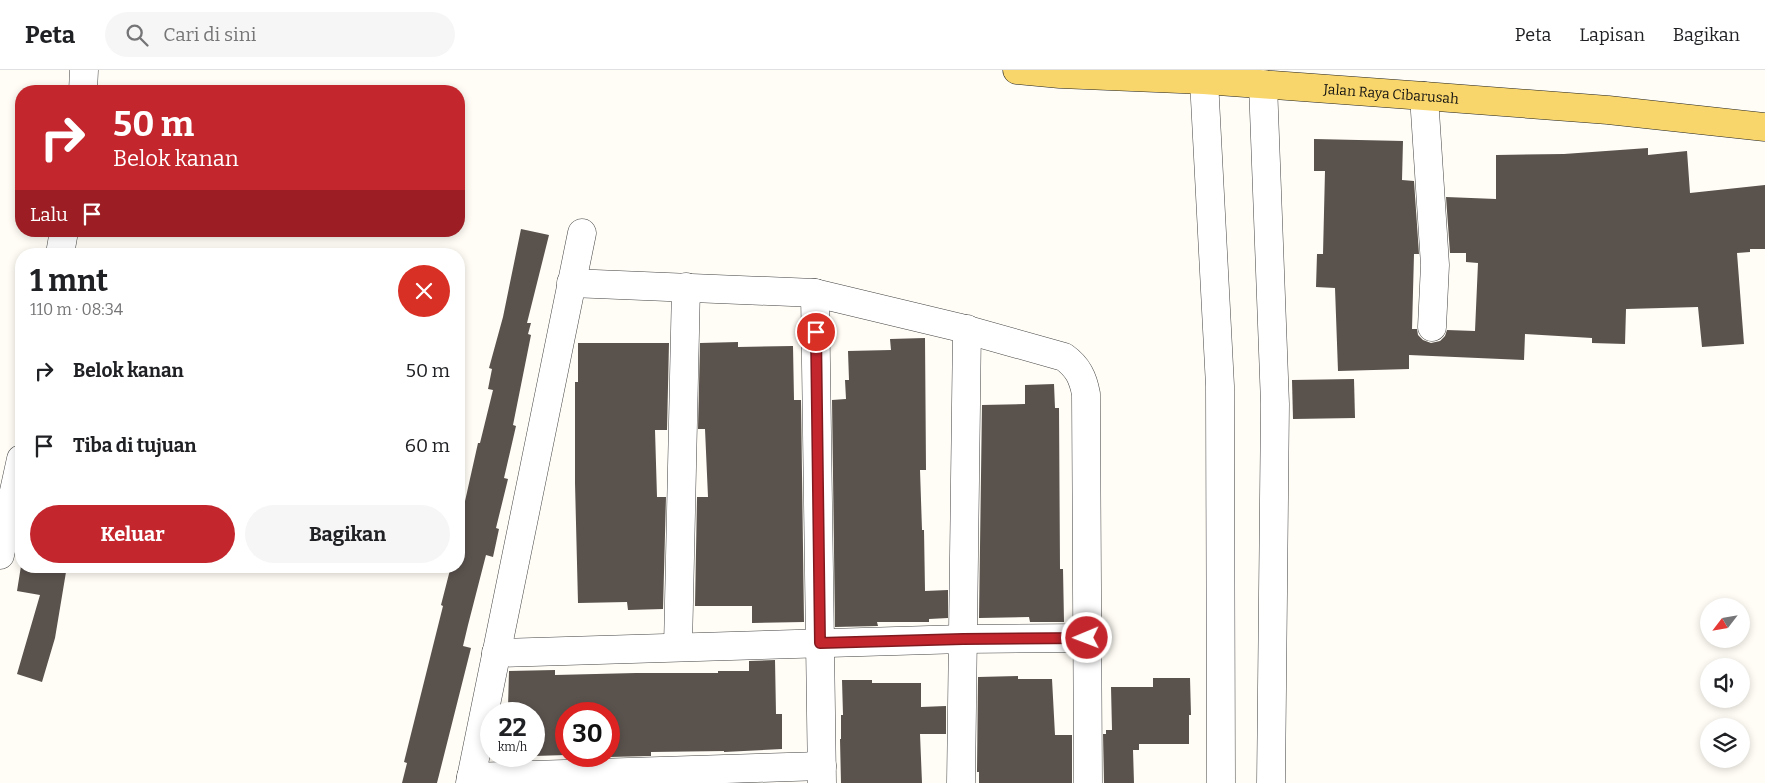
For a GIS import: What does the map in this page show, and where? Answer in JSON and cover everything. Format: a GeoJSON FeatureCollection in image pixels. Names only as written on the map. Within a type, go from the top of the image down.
{"type":"FeatureCollection","features":[{"type":"Feature","properties":{"kind":"main road","name":"Jalan Raya Cibarusah"},"geometry":{"type":"LineString","coordinates":[[1017,70],[1060,74],[1204,80],[1608,110],[1765,127]]}},
{"type":"Feature","properties":{"kind":"street"},"geometry":{"type":"LineString","coordinates":[[83,85],[84,70]]}},
{"type":"Feature","properties":{"kind":"street"},"geometry":{"type":"LineString","coordinates":[[1204,80],[1220,386],[1221,783]]}},
{"type":"Feature","properties":{"kind":"street"},"geometry":{"type":"LineString","coordinates":[[1263,84],[1274,404],[1271,783]]}},
{"type":"Feature","properties":{"kind":"street"},"geometry":{"type":"LineString","coordinates":[[1424,96],[1435,265],[1432,327]]}},
{"type":"Feature","properties":{"kind":"street"},"geometry":{"type":"LineString","coordinates":[[582,233],[471,780],[822,774],[816,293]]}},
{"type":"Feature","properties":{"kind":"street"},"geometry":{"type":"LineString","coordinates":[[571,283],[816,293],[967,329],[1064,357],[1073,363],[1084,382],[1086,394],[1088,783]]}},
{"type":"Feature","properties":{"kind":"street"},"geometry":{"type":"LineString","coordinates":[[678,647],[686,287]]}},
{"type":"Feature","properties":{"kind":"street"},"geometry":{"type":"LineString","coordinates":[[961,783],[967,329]]}},
{"type":"Feature","properties":{"kind":"street"},"geometry":{"type":"LineString","coordinates":[[0,555],[15,486]]}},
{"type":"Feature","properties":{"kind":"street"},"geometry":{"type":"LineString","coordinates":[[496,653],[963,639],[1087,638]]}},
{"type":"Feature","properties":{"kind":"building"},"geometry":{"type":"Polygon","coordinates":[[[1314,139],[1403,141],[1402,180],[1414,181],[1419,254],[1414,254],[1412,329],[1417,329],[1418,335],[1423,340],[1431,343],[1440,341],[1445,336],[1447,330],[1475,331],[1478,263],[1466,262],[1466,253],[1450,253],[1446,197],[1496,199],[1496,155],[1564,154],[1648,148],[1648,155],[1687,151],[1690,193],[1765,185],[1765,249],[1750,249],[1750,252],[1737,253],[1744,344],[1702,347],[1698,307],[1626,309],[1625,344],[1592,343],[1592,338],[1525,334],[1524,360],[1409,355],[1409,369],[1338,371],[1335,288],[1316,287],[1317,254],[1323,254],[1325,171],[1314,171],[1314,139]]]}},
{"type":"Feature","properties":{"kind":"building"},"geometry":{"type":"Polygon","coordinates":[[[521,229],[549,235],[527,323],[531,323],[528,334],[531,335],[513,425],[516,426],[504,478],[508,479],[496,528],[499,529],[493,557],[486,555],[468,625],[463,646],[471,648],[437,783],[402,783],[407,763],[404,762],[443,606],[441,605],[449,573],[465,573],[465,501],[478,443],[480,443],[493,390],[488,389],[492,369],[489,368],[503,317],[521,229]]]}},
{"type":"Feature","properties":{"kind":"building"},"geometry":{"type":"Polygon","coordinates":[[[925,338],[926,470],[920,470],[922,530],[924,530],[925,591],[948,590],[948,618],[929,619],[929,622],[877,622],[878,626],[835,627],[832,400],[846,399],[845,380],[849,380],[848,351],[891,350],[890,339],[925,338]]]}},
{"type":"Feature","properties":{"kind":"building"},"geometry":{"type":"Polygon","coordinates":[[[738,342],[738,347],[793,346],[794,400],[801,400],[804,622],[752,623],[752,606],[695,606],[697,497],[708,497],[705,429],[698,429],[700,343],[738,342]]]}},
{"type":"Feature","properties":{"kind":"building"},"geometry":{"type":"Polygon","coordinates":[[[578,343],[669,343],[667,430],[655,430],[657,497],[666,497],[663,609],[628,610],[627,602],[578,603],[575,382],[578,382],[578,343]]]}},
{"type":"Feature","properties":{"kind":"building"},"geometry":{"type":"Polygon","coordinates":[[[1354,379],[1355,418],[1293,419],[1292,380],[1354,379]]]}},
{"type":"Feature","properties":{"kind":"building"},"geometry":{"type":"Polygon","coordinates":[[[1054,384],[1055,408],[1059,408],[1060,569],[1063,569],[1064,622],[1030,622],[1029,617],[979,618],[982,405],[1025,404],[1025,385],[1054,384]]]}},
{"type":"Feature","properties":{"kind":"building"},"geometry":{"type":"Polygon","coordinates":[[[20,573],[66,573],[55,638],[42,682],[17,674],[40,595],[17,591],[20,573]]]}},
{"type":"Feature","properties":{"kind":"building"},"geometry":{"type":"Polygon","coordinates":[[[775,660],[776,714],[782,714],[782,749],[724,752],[651,752],[651,756],[620,757],[620,702],[555,702],[555,755],[545,756],[545,702],[508,702],[509,671],[555,670],[555,675],[718,673],[718,671],[749,671],[749,661],[775,660]]]}},
{"type":"Feature","properties":{"kind":"building"},"geometry":{"type":"Polygon","coordinates":[[[1018,676],[1018,679],[1052,679],[1055,735],[1072,735],[1072,783],[979,783],[979,772],[977,772],[978,677],[1018,676]]]}},
{"type":"Feature","properties":{"kind":"building"},"geometry":{"type":"Polygon","coordinates":[[[1153,678],[1190,678],[1191,715],[1189,715],[1189,744],[1139,744],[1139,750],[1133,750],[1134,783],[1104,783],[1103,734],[1106,734],[1106,730],[1112,730],[1111,687],[1153,687],[1153,678]]]}},
{"type":"Feature","properties":{"kind":"building"},"geometry":{"type":"Polygon","coordinates":[[[842,680],[872,680],[872,683],[921,683],[921,707],[946,706],[946,734],[920,734],[922,783],[841,783],[842,680]]]}},
{"type":"Feature","properties":{"kind":"route"},"geometry":{"type":"LineString","coordinates":[[816,332],[820,643],[1087,638]]}}]}
